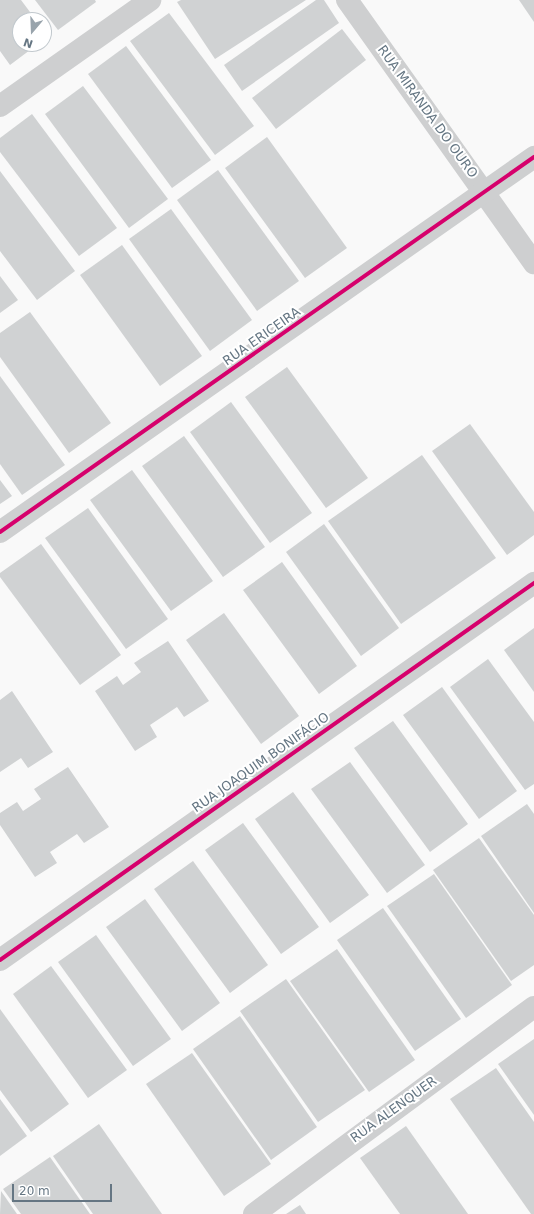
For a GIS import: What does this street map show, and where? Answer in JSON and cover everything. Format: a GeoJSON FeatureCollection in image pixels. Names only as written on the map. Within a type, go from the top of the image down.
{"type":"FeatureCollection","features":[{"type":"Feature","properties":{"kind":"street"},"geometry":{"type":"LineString","coordinates":[[0,106],[150,0]]}},
{"type":"Feature","properties":{"kind":"street","name":"RUA MIRANDA DO OURO"},"geometry":{"type":"LineString","coordinates":[[347,0],[534,262]]}},
{"type":"Feature","properties":{"kind":"street","name":"RUA ERICEIRA"},"geometry":{"type":"LineString","coordinates":[[0,532],[534,157]]}},
{"type":"Feature","properties":{"kind":"street","name":"RUA JOAQUIM BONIFÁCIO"},"geometry":{"type":"LineString","coordinates":[[0,960],[534,583]]}},
{"type":"Feature","properties":{"kind":"street","name":"RUA ALENQUER"},"geometry":{"type":"LineString","coordinates":[[254,1214],[534,1007]]}},
{"type":"Feature","properties":{"kind":"building"},"geometry":{"type":"Polygon","coordinates":[[[0,0],[21,0],[30,12],[12,12],[12,52],[27,52],[10,65],[0,51],[0,0]]]}},
{"type":"Feature","properties":{"kind":"building"},"geometry":{"type":"Polygon","coordinates":[[[35,0],[95,0],[96,2],[58,30],[52,22],[52,12],[44,12],[35,0]]]}},
{"type":"Feature","properties":{"kind":"building"},"geometry":{"type":"Polygon","coordinates":[[[181,0],[306,0],[215,59],[177,2],[181,0]]]}},
{"type":"Feature","properties":{"kind":"building"},"geometry":{"type":"Polygon","coordinates":[[[316,0],[324,0],[339,23],[242,91],[224,65],[316,0]]]}},
{"type":"Feature","properties":{"kind":"building"},"geometry":{"type":"Polygon","coordinates":[[[519,0],[534,0],[534,22],[519,0]]]}},
{"type":"Feature","properties":{"kind":"building"},"geometry":{"type":"Polygon","coordinates":[[[169,13],[254,126],[215,155],[130,41],[169,13]]]}},
{"type":"Feature","properties":{"kind":"building"},"geometry":{"type":"Polygon","coordinates":[[[342,29],[366,60],[276,129],[252,98],[342,29]]]}},
{"type":"Feature","properties":{"kind":"building"},"geometry":{"type":"Polygon","coordinates":[[[126,46],[211,160],[172,188],[88,74],[126,46]]]}},
{"type":"Feature","properties":{"kind":"building"},"geometry":{"type":"Polygon","coordinates":[[[83,86],[168,199],[129,228],[45,114],[83,86]]]}},
{"type":"Feature","properties":{"kind":"building"},"geometry":{"type":"Polygon","coordinates":[[[32,114],[117,228],[79,256],[0,152],[0,138],[32,114]]]}},
{"type":"Feature","properties":{"kind":"building"},"geometry":{"type":"Polygon","coordinates":[[[267,137],[347,248],[305,278],[225,168],[267,137]]]}},
{"type":"Feature","properties":{"kind":"building"},"geometry":{"type":"Polygon","coordinates":[[[218,170],[299,281],[257,311],[177,200],[218,170]]]}},
{"type":"Feature","properties":{"kind":"building"},"geometry":{"type":"Polygon","coordinates":[[[0,171],[75,271],[37,300],[0,251],[0,171]]]}},
{"type":"Feature","properties":{"kind":"building"},"geometry":{"type":"Polygon","coordinates":[[[171,209],[252,320],[210,351],[129,239],[171,209]]]}},
{"type":"Feature","properties":{"kind":"building"},"geometry":{"type":"Polygon","coordinates":[[[122,245],[202,356],[160,386],[80,275],[122,245]]]}},
{"type":"Feature","properties":{"kind":"building"},"geometry":{"type":"Polygon","coordinates":[[[0,276],[18,300],[0,313],[0,276]]]}},
{"type":"Feature","properties":{"kind":"building"},"geometry":{"type":"Polygon","coordinates":[[[30,312],[111,423],[69,453],[0,357],[0,333],[30,312]]]}},
{"type":"Feature","properties":{"kind":"building"},"geometry":{"type":"Polygon","coordinates":[[[287,367],[368,478],[326,508],[245,397],[287,367]]]}},
{"type":"Feature","properties":{"kind":"building"},"geometry":{"type":"Polygon","coordinates":[[[0,376],[65,465],[22,495],[0,464],[0,376]]]}},
{"type":"Feature","properties":{"kind":"building"},"geometry":{"type":"Polygon","coordinates":[[[231,402],[312,513],[270,543],[190,432],[231,402]]]}},
{"type":"Feature","properties":{"kind":"building"},"geometry":{"type":"Polygon","coordinates":[[[470,424],[534,512],[534,535],[507,555],[432,451],[470,424]]]}},
{"type":"Feature","properties":{"kind":"building"},"geometry":{"type":"Polygon","coordinates":[[[184,436],[265,547],[223,577],[142,466],[184,436]]]}},
{"type":"Feature","properties":{"kind":"building"},"geometry":{"type":"Polygon","coordinates":[[[422,455],[496,558],[401,624],[328,521],[422,455]]]}},
{"type":"Feature","properties":{"kind":"building"},"geometry":{"type":"Polygon","coordinates":[[[132,470],[213,581],[171,611],[90,500],[132,470]]]}},
{"type":"Feature","properties":{"kind":"building"},"geometry":{"type":"Polygon","coordinates":[[[0,480],[12,496],[0,504],[0,480]]]}},
{"type":"Feature","properties":{"kind":"building"},"geometry":{"type":"Polygon","coordinates":[[[88,508],[168,619],[126,649],[45,538],[88,508]]]}},
{"type":"Feature","properties":{"kind":"building"},"geometry":{"type":"Polygon","coordinates":[[[324,524],[399,628],[361,656],[286,552],[324,524]]]}},
{"type":"Feature","properties":{"kind":"building"},"geometry":{"type":"Polygon","coordinates":[[[41,544],[121,655],[80,685],[0,577],[0,573],[41,544]]]}},
{"type":"Feature","properties":{"kind":"building"},"geometry":{"type":"Polygon","coordinates":[[[282,562],[357,666],[319,694],[243,590],[282,562]]]}},
{"type":"Feature","properties":{"kind":"building"},"geometry":{"type":"Polygon","coordinates":[[[224,613],[299,716],[261,744],[186,640],[224,613]]]}},
{"type":"Feature","properties":{"kind":"building"},"geometry":{"type":"Polygon","coordinates":[[[534,628],[534,692],[504,650],[534,628]]]}},
{"type":"Feature","properties":{"kind":"building"},"geometry":{"type":"Polygon","coordinates":[[[168,641],[209,701],[184,717],[177,707],[150,725],[157,737],[135,751],[95,691],[117,676],[123,685],[141,672],[134,663],[168,641]]]}},
{"type":"Feature","properties":{"kind":"building"},"geometry":{"type":"Polygon","coordinates":[[[488,659],[534,722],[534,784],[525,790],[450,687],[488,659]]]}},
{"type":"Feature","properties":{"kind":"building"},"geometry":{"type":"Polygon","coordinates":[[[442,687],[517,791],[479,819],[403,715],[442,687]]]}},
{"type":"Feature","properties":{"kind":"building"},"geometry":{"type":"Polygon","coordinates":[[[12,691],[53,752],[28,768],[21,758],[0,772],[0,700],[12,691]]]}},
{"type":"Feature","properties":{"kind":"building"},"geometry":{"type":"Polygon","coordinates":[[[393,721],[468,824],[430,852],[354,748],[393,721]]]}},
{"type":"Feature","properties":{"kind":"building"},"geometry":{"type":"Polygon","coordinates":[[[350,762],[425,865],[387,893],[311,789],[350,762]]]}},
{"type":"Feature","properties":{"kind":"building"},"geometry":{"type":"Polygon","coordinates":[[[68,767],[109,827],[84,843],[77,834],[50,852],[57,863],[35,877],[0,825],[0,813],[17,802],[23,811],[41,799],[34,789],[68,767]]]}},
{"type":"Feature","properties":{"kind":"building"},"geometry":{"type":"Polygon","coordinates":[[[293,792],[369,895],[330,923],[255,819],[293,792]]]}},
{"type":"Feature","properties":{"kind":"building"},"geometry":{"type":"Polygon","coordinates":[[[527,804],[534,814],[534,913],[481,836],[527,804]]]}},
{"type":"Feature","properties":{"kind":"building"},"geometry":{"type":"Polygon","coordinates":[[[243,823],[319,927],[281,954],[205,850],[243,823]]]}},
{"type":"Feature","properties":{"kind":"building"},"geometry":{"type":"Polygon","coordinates":[[[479,838],[534,915],[534,965],[511,981],[433,870],[479,838]]]}},
{"type":"Feature","properties":{"kind":"building"},"geometry":{"type":"Polygon","coordinates":[[[193,861],[268,965],[230,993],[154,889],[193,861]]]}},
{"type":"Feature","properties":{"kind":"building"},"geometry":{"type":"Polygon","coordinates":[[[434,874],[512,985],[466,1018],[387,906],[434,874]]]}},
{"type":"Feature","properties":{"kind":"building"},"geometry":{"type":"Polygon","coordinates":[[[145,899],[220,1003],[182,1031],[106,927],[145,899]]]}},
{"type":"Feature","properties":{"kind":"building"},"geometry":{"type":"Polygon","coordinates":[[[383,908],[461,1019],[415,1051],[337,940],[383,908]]]}},
{"type":"Feature","properties":{"kind":"building"},"geometry":{"type":"Polygon","coordinates":[[[96,935],[171,1039],[133,1066],[58,962],[96,935]]]}},
{"type":"Feature","properties":{"kind":"building"},"geometry":{"type":"Polygon","coordinates":[[[337,949],[415,1060],[369,1092],[290,981],[337,949]]]}},
{"type":"Feature","properties":{"kind":"building"},"geometry":{"type":"Polygon","coordinates":[[[51,966],[127,1070],[88,1098],[13,994],[51,966]]]}},
{"type":"Feature","properties":{"kind":"building"},"geometry":{"type":"Polygon","coordinates":[[[286,979],[365,1090],[318,1122],[240,1011],[286,979]]]}},
{"type":"Feature","properties":{"kind":"building"},"geometry":{"type":"Polygon","coordinates":[[[0,1009],[69,1104],[31,1132],[0,1090],[0,1009]]]}},
{"type":"Feature","properties":{"kind":"building"},"geometry":{"type":"Polygon","coordinates":[[[240,1016],[317,1127],[271,1160],[193,1049],[240,1016]]]}},
{"type":"Feature","properties":{"kind":"building"},"geometry":{"type":"Polygon","coordinates":[[[534,1039],[534,1115],[498,1064],[534,1039]]]}},
{"type":"Feature","properties":{"kind":"building"},"geometry":{"type":"Polygon","coordinates":[[[192,1053],[271,1164],[224,1196],[146,1084],[192,1053]]]}},
{"type":"Feature","properties":{"kind":"building"},"geometry":{"type":"Polygon","coordinates":[[[496,1068],[534,1122],[534,1214],[531,1214],[450,1099],[496,1068]]]}},
{"type":"Feature","properties":{"kind":"building"},"geometry":{"type":"Polygon","coordinates":[[[0,1099],[27,1136],[0,1156],[0,1099]]]}},
{"type":"Feature","properties":{"kind":"building"},"geometry":{"type":"Polygon","coordinates":[[[99,1124],[162,1214],[93,1214],[53,1156],[99,1124]]]}},
{"type":"Feature","properties":{"kind":"building"},"geometry":{"type":"Polygon","coordinates":[[[406,1126],[468,1214],[400,1214],[360,1158],[406,1126]]]}},
{"type":"Feature","properties":{"kind":"building"},"geometry":{"type":"Polygon","coordinates":[[[50,1157],[90,1214],[21,1214],[3,1189],[50,1157]]]}},
{"type":"Feature","properties":{"kind":"building"},"geometry":{"type":"Polygon","coordinates":[[[1,1191],[17,1214],[0,1214],[1,1191]]]}},
{"type":"Feature","properties":{"kind":"building"},"geometry":{"type":"Polygon","coordinates":[[[300,1205],[306,1214],[286,1214],[300,1205]]]}},
{"type":"Feature","properties":{"kind":"cycle path"},"geometry":{"type":"LineString","coordinates":[[0,532],[534,157]]}},
{"type":"Feature","properties":{"kind":"cycle path"},"geometry":{"type":"LineString","coordinates":[[0,960],[534,583]]}}]}
